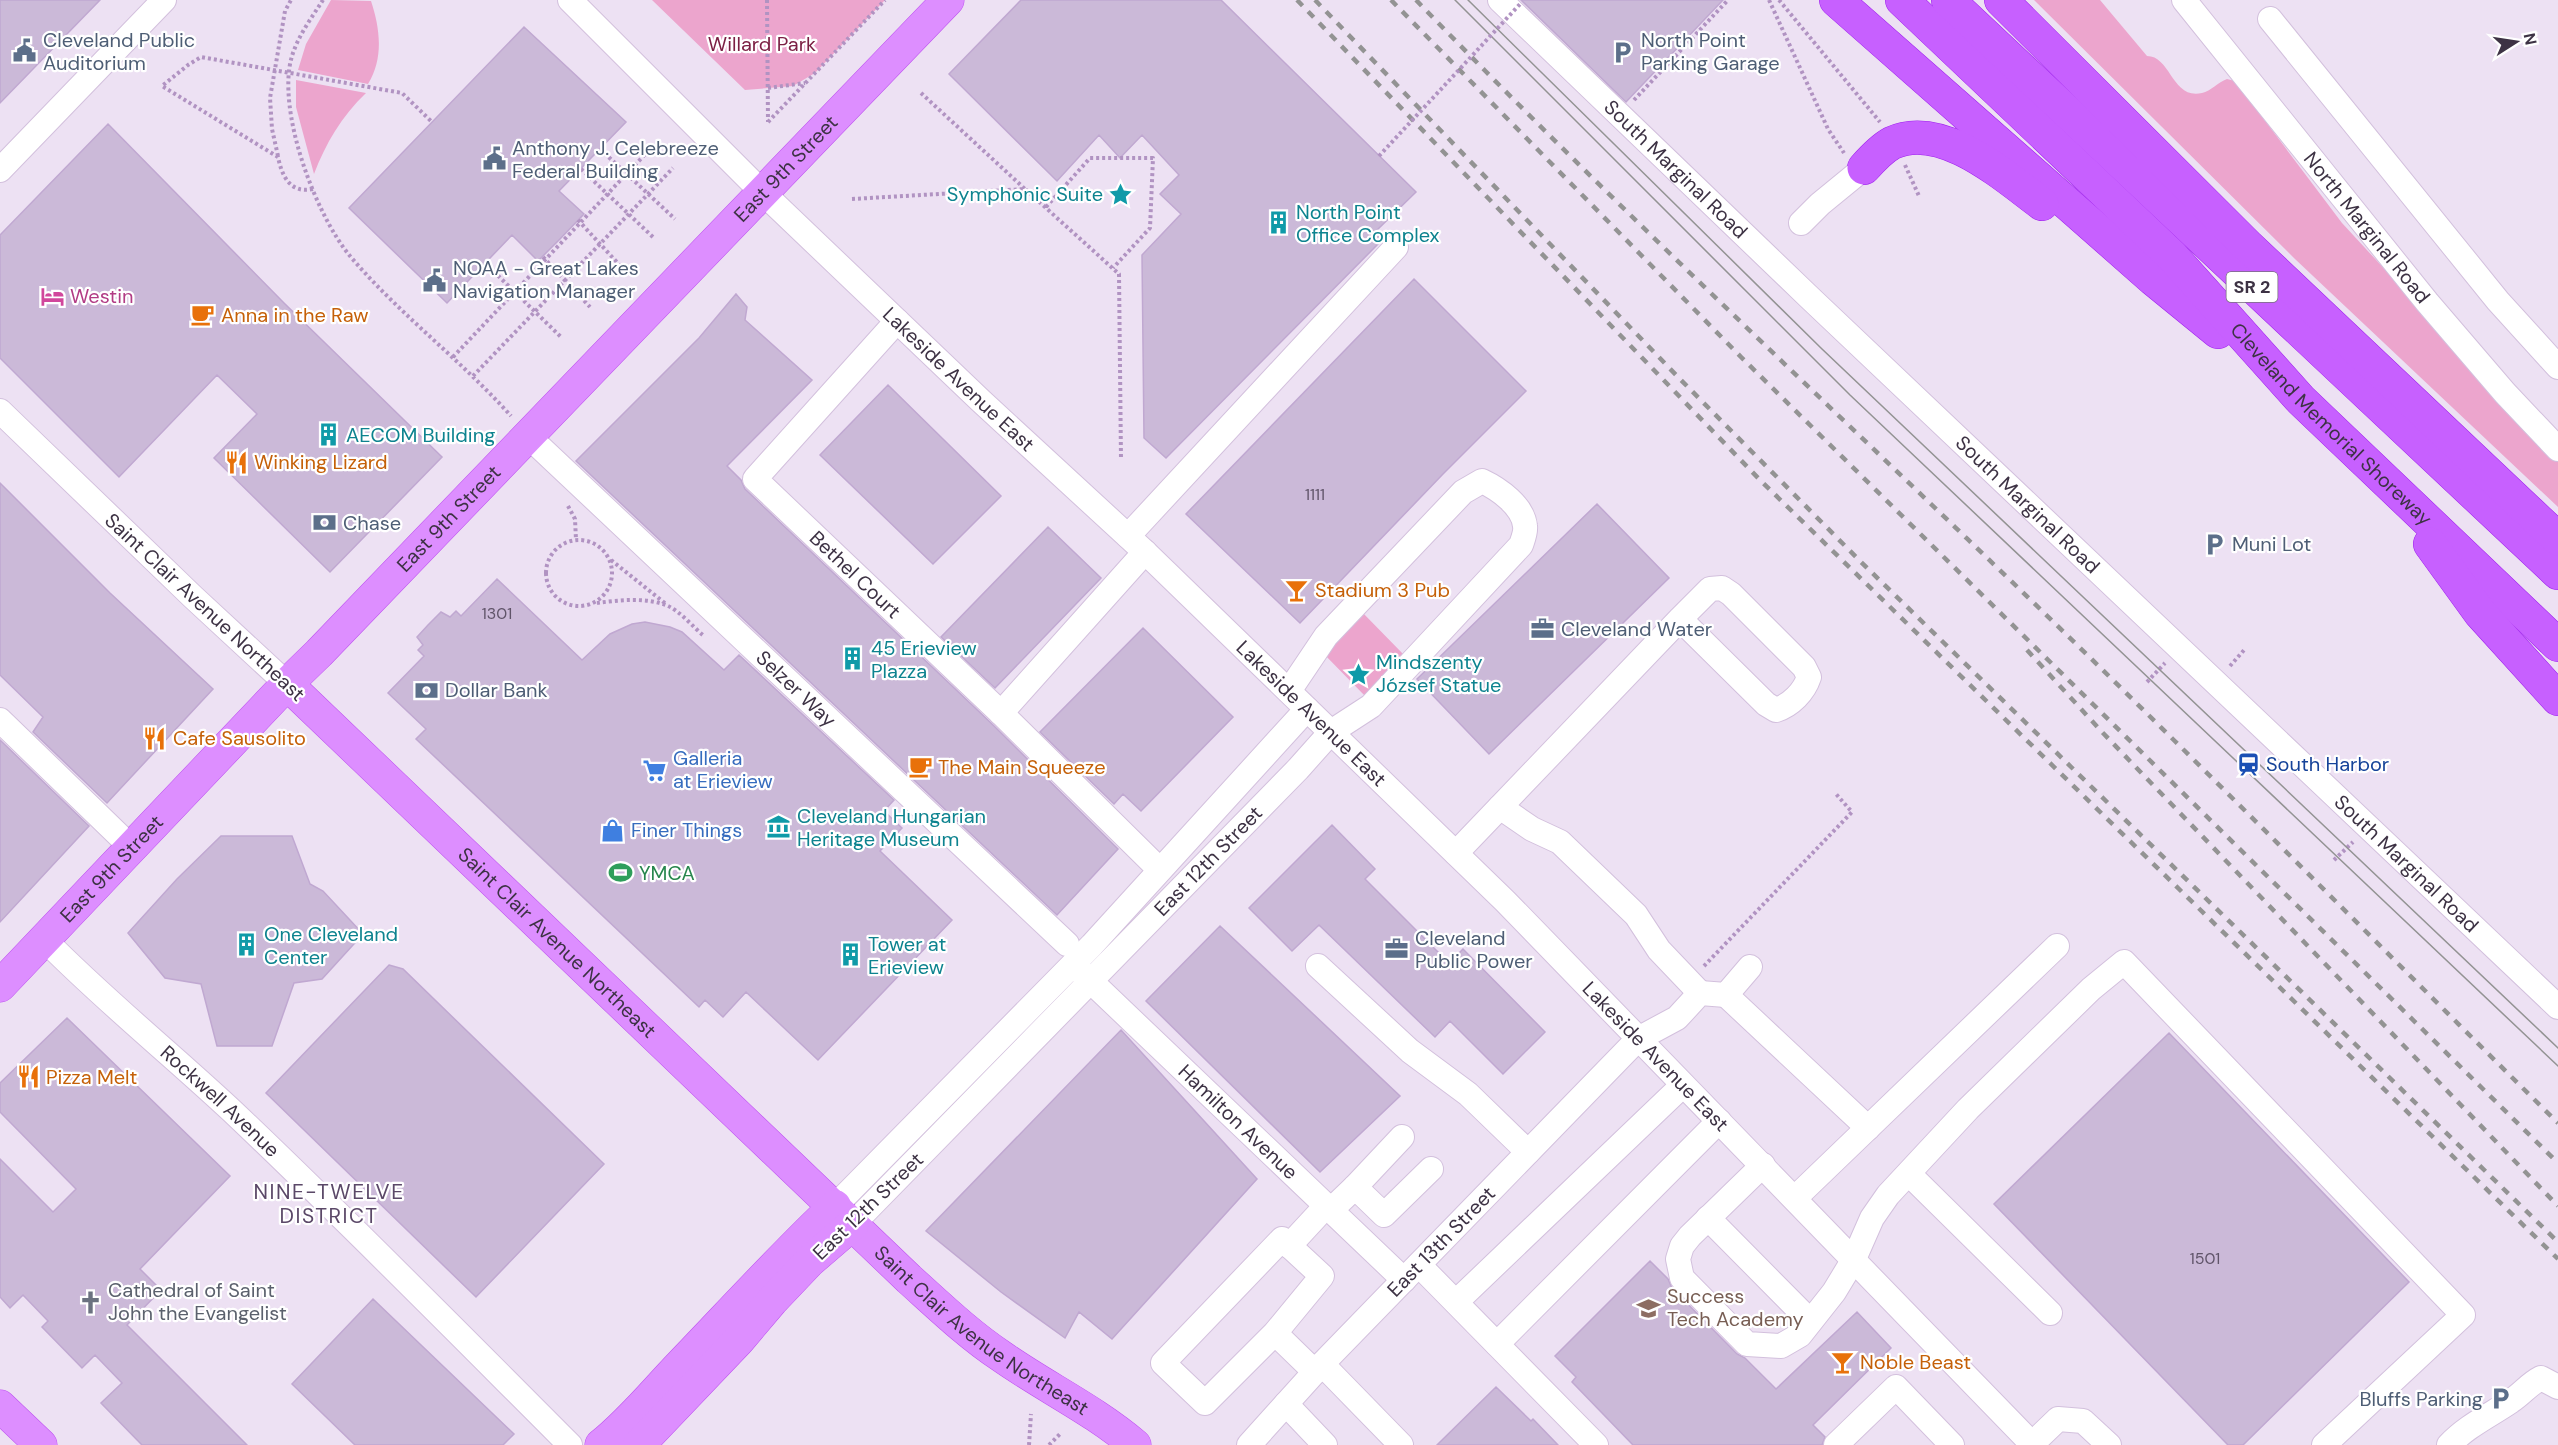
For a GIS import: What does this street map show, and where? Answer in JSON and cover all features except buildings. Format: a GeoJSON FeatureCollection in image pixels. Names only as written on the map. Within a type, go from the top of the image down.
{"type":"FeatureCollection","features":[{"type":"Feature","properties":{"kind":"highway"},"geometry":{"type":"LineString","coordinates":[[1836,0],[2153,279],[2301,400]]}},
{"type":"Feature","properties":{"kind":"highway","name":"Cleveland Memorial Shoreway"},"geometry":{"type":"LineString","coordinates":[[1902,0],[2172,256],[2301,400],[2558,645]]}},
{"type":"Feature","properties":{"kind":"highway","name":"Cleveland Memorial Shoreway"},"geometry":{"type":"LineString","coordinates":[[1948,0],[2558,573]]}},
{"type":"Feature","properties":{"kind":"highway"},"geometry":{"type":"LineString","coordinates":[[2001,0],[2239,236],[2558,539]]}},
{"type":"Feature","properties":{"kind":"highway"},"geometry":{"type":"LineString","coordinates":[[1855,175],[1880,151],[1894,142],[1912,138],[1941,141],[1976,158],[2153,279]]}},
{"type":"Feature","properties":{"kind":"highway"},"geometry":{"type":"LineString","coordinates":[[2382,477],[2480,613],[2558,699]]}},
{"type":"Feature","properties":{"kind":"main road","name":"East 9th Street"},"geometry":{"type":"LineString","coordinates":[[0,986],[286,684],[319,653],[948,0]]}},
{"type":"Feature","properties":{"kind":"main road","name":"Saint Clair Avenue Northeast"},"geometry":{"type":"LineString","coordinates":[[286,684],[844,1215],[909,1280],[965,1329],[1023,1371],[1090,1411],[1135,1445]]}},
{"type":"Feature","properties":{"kind":"main road","name":"East 12th Street"},"geometry":{"type":"LineString","coordinates":[[601,1445],[643,1407],[785,1254],[844,1215]]}},
{"type":"Feature","properties":{"kind":"main road","name":"East 12th Street"},"geometry":{"type":"LineString","coordinates":[[639,1445],[739,1341],[802,1269],[844,1215]]}},
{"type":"Feature","properties":{"kind":"main road"},"geometry":{"type":"LineString","coordinates":[[0,1406],[41,1445]]}},
{"type":"Feature","properties":{"kind":"street"},"geometry":{"type":"LineString","coordinates":[[0,170],[164,0]]}},
{"type":"Feature","properties":{"kind":"street","name":"Lakeside Avenue East"},"geometry":{"type":"LineString","coordinates":[[570,0],[762,192],[1136,544],[1505,901],[2033,1444]]}},
{"type":"Feature","properties":{"kind":"street","name":"North Marginal Road"},"geometry":{"type":"LineString","coordinates":[[2184,0],[2440,318],[2505,393],[2558,449]]}},
{"type":"Feature","properties":{"kind":"street","name":"South Marginal Road"},"geometry":{"type":"LineString","coordinates":[[1511,1],[1578,76],[1619,116],[2558,1006]]}},
{"type":"Feature","properties":{"kind":"street"},"geometry":{"type":"LineString","coordinates":[[2270,20],[2479,278],[2537,347],[2558,367]]}},
{"type":"Feature","properties":{"kind":"street"},"geometry":{"type":"LineString","coordinates":[[1801,223],[1855,175]]}},
{"type":"Feature","properties":{"kind":"street"},"geometry":{"type":"LineString","coordinates":[[1001,712],[1136,544],[1396,247]]}},
{"type":"Feature","properties":{"kind":"street","name":"Bethel Court"},"geometry":{"type":"LineString","coordinates":[[897,321],[755,479],[1001,712],[1159,869]]}},
{"type":"Feature","properties":{"kind":"street","name":"Saint Clair Avenue Northeast"},"geometry":{"type":"LineString","coordinates":[[0,411],[286,684]]}},
{"type":"Feature","properties":{"kind":"street","name":"Selzer Way"},"geometry":{"type":"LineString","coordinates":[[527,435],[734,629],[1070,954]]}},
{"type":"Feature","properties":{"kind":"street","name":"East 12th Street"},"geometry":{"type":"LineString","coordinates":[[844,1215],[1091,981],[1290,778],[1331,732],[1371,706],[1521,545],[1526,529],[1522,514],[1498,489],[1482,481],[1463,492],[1326,636],[1289,691]]}},
{"type":"Feature","properties":{"kind":"street"},"geometry":{"type":"LineString","coordinates":[[1456,853],[1680,619],[1710,589],[1722,588],[1731,594],[1804,667],[1809,677],[1806,687],[1785,707],[1776,710],[1767,705],[1680,619]]}},
{"type":"Feature","properties":{"kind":"street","name":"East 12th Street"},"geometry":{"type":"LineString","coordinates":[[844,1215],[1070,954],[1159,869],[1307,710]]}},
{"type":"Feature","properties":{"kind":"street"},"geometry":{"type":"LineString","coordinates":[[0,720],[132,848]]}},
{"type":"Feature","properties":{"kind":"street"},"geometry":{"type":"LineString","coordinates":[[1500,807],[1532,829],[1560,842],[1636,915],[1659,950],[1700,993],[1726,995],[1868,1128]]}},
{"type":"Feature","properties":{"kind":"street","name":"Rockwell Avenue"},"geometry":{"type":"LineString","coordinates":[[45,940],[80,976],[230,1109],[343,1217],[570,1445]]}},
{"type":"Feature","properties":{"kind":"street"},"geometry":{"type":"LineString","coordinates":[[1795,1198],[2057,946]]}},
{"type":"Feature","properties":{"kind":"street","name":"Hamilton Avenue"},"geometry":{"type":"LineString","coordinates":[[1070,954],[1091,981],[1329,1208],[1411,1272],[1456,1302],[1596,1445]]}},
{"type":"Feature","properties":{"kind":"street"},"geometry":{"type":"LineString","coordinates":[[1763,1165],[1682,1246],[1678,1259],[1682,1278],[1747,1344],[1781,1346],[1800,1335],[1834,1292],[1854,1259],[1879,1206],[1968,1109],[2091,989],[2124,962],[2463,1315],[2324,1445]]}},
{"type":"Feature","properties":{"kind":"street"},"geometry":{"type":"LineString","coordinates":[[1318,966],[1410,1051],[1468,1094],[1528,1152]]}},
{"type":"Feature","properties":{"kind":"street"},"geometry":{"type":"LineString","coordinates":[[1726,995],[1750,967]]}},
{"type":"Feature","properties":{"kind":"street","name":"East 13th Street"},"geometry":{"type":"LineString","coordinates":[[1249,1445],[1319,1368],[1638,1039],[1677,1018],[1700,993]]}},
{"type":"Feature","properties":{"kind":"street"},"geometry":{"type":"LineString","coordinates":[[1456,1302],[1683,1084]]}},
{"type":"Feature","properties":{"kind":"street"},"geometry":{"type":"LineString","coordinates":[[1497,1344],[1719,1121]]}},
{"type":"Feature","properties":{"kind":"street"},"geometry":{"type":"LineString","coordinates":[[1289,1246],[1355,1187],[1402,1137]]}},
{"type":"Feature","properties":{"kind":"street"},"geometry":{"type":"LineString","coordinates":[[1355,1187],[1384,1215],[1431,1169]]}},
{"type":"Feature","properties":{"kind":"street"},"geometry":{"type":"LineString","coordinates":[[1908,1174],[2050,1313]]}},
{"type":"Feature","properties":{"kind":"street"},"geometry":{"type":"LineString","coordinates":[[1708,1218],[1810,1322]]}},
{"type":"Feature","properties":{"kind":"street"},"geometry":{"type":"LineString","coordinates":[[1282,1239],[1322,1276],[1275,1333],[1205,1403],[1163,1363],[1282,1239]]}},
{"type":"Feature","properties":{"kind":"street"},"geometry":{"type":"LineString","coordinates":[[1275,1333],[1319,1368],[1401,1445]]}},
{"type":"Feature","properties":{"kind":"street"},"geometry":{"type":"LineString","coordinates":[[2463,1440],[2532,1382],[2541,1378],[2558,1387]]}},
{"type":"Feature","properties":{"kind":"street"},"geometry":{"type":"LineString","coordinates":[[1836,1445],[1896,1387],[1938,1440]]}},
{"type":"Feature","properties":{"kind":"street"},"geometry":{"type":"LineString","coordinates":[[1286,1404],[1325,1445]]}},
{"type":"Feature","properties":{"kind":"street"},"geometry":{"type":"LineString","coordinates":[[2033,1444],[2058,1419],[2082,1421],[2109,1445]]}},
{"type":"Feature","properties":{"kind":"path"},"geometry":{"type":"LineString","coordinates":[[291,0],[285,11],[270,107],[280,170],[288,183],[301,191],[313,189]]}},
{"type":"Feature","properties":{"kind":"path"},"geometry":{"type":"LineString","coordinates":[[323,0],[292,55],[290,74],[292,128],[313,189],[326,218],[349,255],[473,376],[527,435]]}},
{"type":"Feature","properties":{"kind":"path"},"geometry":{"type":"LineString","coordinates":[[767,0],[768,122],[885,0]]}},
{"type":"Feature","properties":{"kind":"path"},"geometry":{"type":"LineString","coordinates":[[1619,116],[1728,0]]}},
{"type":"Feature","properties":{"kind":"path"},"geometry":{"type":"LineString","coordinates":[[1769,0],[1828,129],[1855,175]]}},
{"type":"Feature","properties":{"kind":"path"},"geometry":{"type":"LineString","coordinates":[[1779,0],[1888,130]]}},
{"type":"Feature","properties":{"kind":"path"},"geometry":{"type":"LineString","coordinates":[[1379,156],[1511,1]]}},
{"type":"Feature","properties":{"kind":"path"},"geometry":{"type":"LineString","coordinates":[[278,157],[162,87],[201,57],[402,93],[432,122]]}},
{"type":"Feature","properties":{"kind":"path"},"geometry":{"type":"LineString","coordinates":[[768,88],[805,83]]}},
{"type":"Feature","properties":{"kind":"path"},"geometry":{"type":"LineString","coordinates":[[921,93],[1119,274],[1121,460]]}},
{"type":"Feature","properties":{"kind":"path"},"geometry":{"type":"LineString","coordinates":[[453,357],[544,258],[652,147]]}},
{"type":"Feature","properties":{"kind":"path"},"geometry":{"type":"LineString","coordinates":[[600,149],[675,219]]}},
{"type":"Feature","properties":{"kind":"path"},"geometry":{"type":"LineString","coordinates":[[1046,207],[1090,158],[1154,158],[1150,228],[1113,268]]}},
{"type":"Feature","properties":{"kind":"path"},"geometry":{"type":"LineString","coordinates":[[1904,164],[1919,196]]}},
{"type":"Feature","properties":{"kind":"path"},"geometry":{"type":"LineString","coordinates":[[473,376],[673,168]]}},
{"type":"Feature","properties":{"kind":"path"},"geometry":{"type":"LineString","coordinates":[[581,169],[655,239]]}},
{"type":"Feature","properties":{"kind":"path"},"geometry":{"type":"LineString","coordinates":[[852,198],[1025,189]]}},
{"type":"Feature","properties":{"kind":"path"},"geometry":{"type":"LineString","coordinates":[[579,222],[625,271]]}},
{"type":"Feature","properties":{"kind":"path"},"geometry":{"type":"LineString","coordinates":[[544,258],[590,307]]}},
{"type":"Feature","properties":{"kind":"path"},"geometry":{"type":"LineString","coordinates":[[485,263],[561,337]]}},
{"type":"Feature","properties":{"kind":"path"},"geometry":{"type":"LineString","coordinates":[[575,519],[576,540]]}},
{"type":"Feature","properties":{"kind":"path"},"geometry":{"type":"LineString","coordinates":[[669,606],[649,601],[616,601],[582,607],[571,606],[560,601],[552,593],[547,582],[546,570],[549,559],[556,549],[565,543],[576,540],[597,544],[610,560],[669,606],[716,646],[734,629]]}},
{"type":"Feature","properties":{"kind":"path"},"geometry":{"type":"LineString","coordinates":[[594,604],[602,598],[612,580],[610,560]]}},
{"type":"Feature","properties":{"kind":"path"},"geometry":{"type":"LineString","coordinates":[[2223,674],[2245,649]]}},
{"type":"Feature","properties":{"kind":"path"},"geometry":{"type":"LineString","coordinates":[[2147,682],[2168,659],[2172,662]]}},
{"type":"Feature","properties":{"kind":"path"},"geometry":{"type":"LineString","coordinates":[[1703,967],[1852,812],[1836,794]]}},
{"type":"Feature","properties":{"kind":"path"},"geometry":{"type":"LineString","coordinates":[[1029,1445],[1031,1414]]}},
{"type":"Feature","properties":{"kind":"path"},"geometry":{"type":"LineString","coordinates":[[1049,1445],[1061,1433]]}},
{"type":"Feature","properties":{"kind":"green space"},"geometry":{"type":"Polygon","coordinates":[[[331,0],[371,1],[377,22],[379,43],[376,64],[368,84],[298,70],[306,44],[331,0]]]}},
{"type":"Feature","properties":{"kind":"green space","name":"Willard Park"},"geometry":{"type":"Polygon","coordinates":[[[652,0],[885,0],[815,73],[793,86],[745,90],[652,0]]]}},
{"type":"Feature","properties":{"kind":"green space"},"geometry":{"type":"Polygon","coordinates":[[[2034,0],[2100,0],[2147,56],[2162,63],[2184,90],[2202,93],[2227,79],[2235,81],[2342,223],[2558,457],[2558,507],[2295,259],[2034,0]]]}},
{"type":"Feature","properties":{"kind":"green space"},"geometry":{"type":"Polygon","coordinates":[[[296,80],[366,93],[335,131],[314,174],[296,107],[296,80]]]}},
{"type":"Feature","properties":{"kind":"green space"},"geometry":{"type":"Polygon","coordinates":[[[1361,611],[1405,656],[1365,696],[1321,651],[1361,611]]]}},
{"type":"Feature","properties":{"kind":"tram line"},"geometry":{"type":"LineString","coordinates":[[1455,0],[1850,395],[2558,1066]]}},
{"type":"Feature","properties":{"kind":"tram line"},"geometry":{"type":"LineString","coordinates":[[1468,0],[1822,349],[2558,1048]]}},
{"type":"Feature","properties":{"kind":"railway"},"geometry":{"type":"LineString","coordinates":[[1297,0],[1759,479],[2558,1259]]}},
{"type":"Feature","properties":{"kind":"railway"},"geometry":{"type":"LineString","coordinates":[[1315,0],[1678,377],[1860,561],[2558,1242]]}},
{"type":"Feature","properties":{"kind":"railway"},"geometry":{"type":"LineString","coordinates":[[1391,0],[1741,357],[2558,1163]]}},
{"type":"Feature","properties":{"kind":"railway"},"geometry":{"type":"LineString","coordinates":[[1416,0],[1636,220],[2148,714],[2558,1123]]}},
{"type":"Feature","properties":{"kind":"railway"},"geometry":{"type":"LineString","coordinates":[[2027,650],[2103,733],[2558,1206]]}},
{"type":"Feature","properties":{"kind":"place","name":"Cleveland Public Auditorium"},"geometry":{"type":"Point","coordinates":[25,51]}},
{"type":"Feature","properties":{"kind":"place","name":"North Point Parking Garage"},"geometry":{"type":"Point","coordinates":[1623,52]}},
{"type":"Feature","properties":{"kind":"place","name":"Anthony J. Celebreeze Federal Building"},"geometry":{"type":"Point","coordinates":[494,159]}},
{"type":"Feature","properties":{"kind":"place","name":"Symphonic Suite"},"geometry":{"type":"Point","coordinates":[1121,194]}},
{"type":"Feature","properties":{"kind":"place","name":"North Point Office Complex"},"geometry":{"type":"Point","coordinates":[1278,223]}},
{"type":"Feature","properties":{"kind":"place","name":"NOAA - Great Lakes Navigation Manager"},"geometry":{"type":"Point","coordinates":[435,280]}},
{"type":"Feature","properties":{"kind":"place","name":"Westin"},"geometry":{"type":"Point","coordinates":[52,296]}},
{"type":"Feature","properties":{"kind":"place","name":"Anna in the Raw"},"geometry":{"type":"Point","coordinates":[203,315]}},
{"type":"Feature","properties":{"kind":"place","name":"AECOM Building"},"geometry":{"type":"Point","coordinates":[328,435]}},
{"type":"Feature","properties":{"kind":"place","name":"Winking Lizard"},"geometry":{"type":"Point","coordinates":[236,462]}},
{"type":"Feature","properties":{"kind":"place","name":"Chase"},"geometry":{"type":"Point","coordinates":[325,523]}},
{"type":"Feature","properties":{"kind":"place","name":"Muni Lot"},"geometry":{"type":"Point","coordinates":[2214,544]}},
{"type":"Feature","properties":{"kind":"place","name":"Stadium 3 Pub"},"geometry":{"type":"Point","coordinates":[1297,590]}},
{"type":"Feature","properties":{"kind":"place","name":"Cleveland Water"},"geometry":{"type":"Point","coordinates":[1543,629]}},
{"type":"Feature","properties":{"kind":"place","name":"45 Erieview Plazza"},"geometry":{"type":"Point","coordinates":[853,659]}},
{"type":"Feature","properties":{"kind":"place","name":"Mindszenty József Statue"},"geometry":{"type":"Point","coordinates":[1358,674]}},
{"type":"Feature","properties":{"kind":"place","name":"Dollar Bank"},"geometry":{"type":"Point","coordinates":[427,690]}},
{"type":"Feature","properties":{"kind":"place","name":"Cafe Sausolito"},"geometry":{"type":"Point","coordinates":[155,738]}},
{"type":"Feature","properties":{"kind":"place","name":"South Harbor"},"geometry":{"type":"Point","coordinates":[2248,764]}},
{"type":"Feature","properties":{"kind":"place","name":"The Main Squeeze"},"geometry":{"type":"Point","coordinates":[920,767]}},
{"type":"Feature","properties":{"kind":"place","name":"Galleria at Erieview"},"geometry":{"type":"Point","coordinates":[655,770]}},
{"type":"Feature","properties":{"kind":"place","name":"Cleveland Hungarian Heritage Museum"},"geometry":{"type":"Point","coordinates":[779,827]}},
{"type":"Feature","properties":{"kind":"place","name":"Finer Things"},"geometry":{"type":"Point","coordinates":[613,830]}},
{"type":"Feature","properties":{"kind":"place","name":"YMCA"},"geometry":{"type":"Point","coordinates":[621,873]}},
{"type":"Feature","properties":{"kind":"place","name":"One Cleveland Center"},"geometry":{"type":"Point","coordinates":[246,945]}},
{"type":"Feature","properties":{"kind":"place","name":"Cleveland Public Power"},"geometry":{"type":"Point","coordinates":[1397,949]}},
{"type":"Feature","properties":{"kind":"place","name":"Tower at Erieview"},"geometry":{"type":"Point","coordinates":[850,955]}},
{"type":"Feature","properties":{"kind":"place","name":"Pizza Melt"},"geometry":{"type":"Point","coordinates":[28,1077]}},
{"type":"Feature","properties":{"kind":"place","name":"Cathedral of Saint John the Evangelist"},"geometry":{"type":"Point","coordinates":[90,1302]}},
{"type":"Feature","properties":{"kind":"place","name":"Success Tech Academy"},"geometry":{"type":"Point","coordinates":[1649,1308]}},
{"type":"Feature","properties":{"kind":"place","name":"Noble Beast"},"geometry":{"type":"Point","coordinates":[1842,1362]}},
{"type":"Feature","properties":{"kind":"place","name":"Bluffs Parking"},"geometry":{"type":"Point","coordinates":[2501,1399]}},
{"type":"Feature","properties":{"kind":"district","name":"NINE-TWELVE DISTRICT"},"geometry":{"type":"Point","coordinates":[329,1204]}}]}
